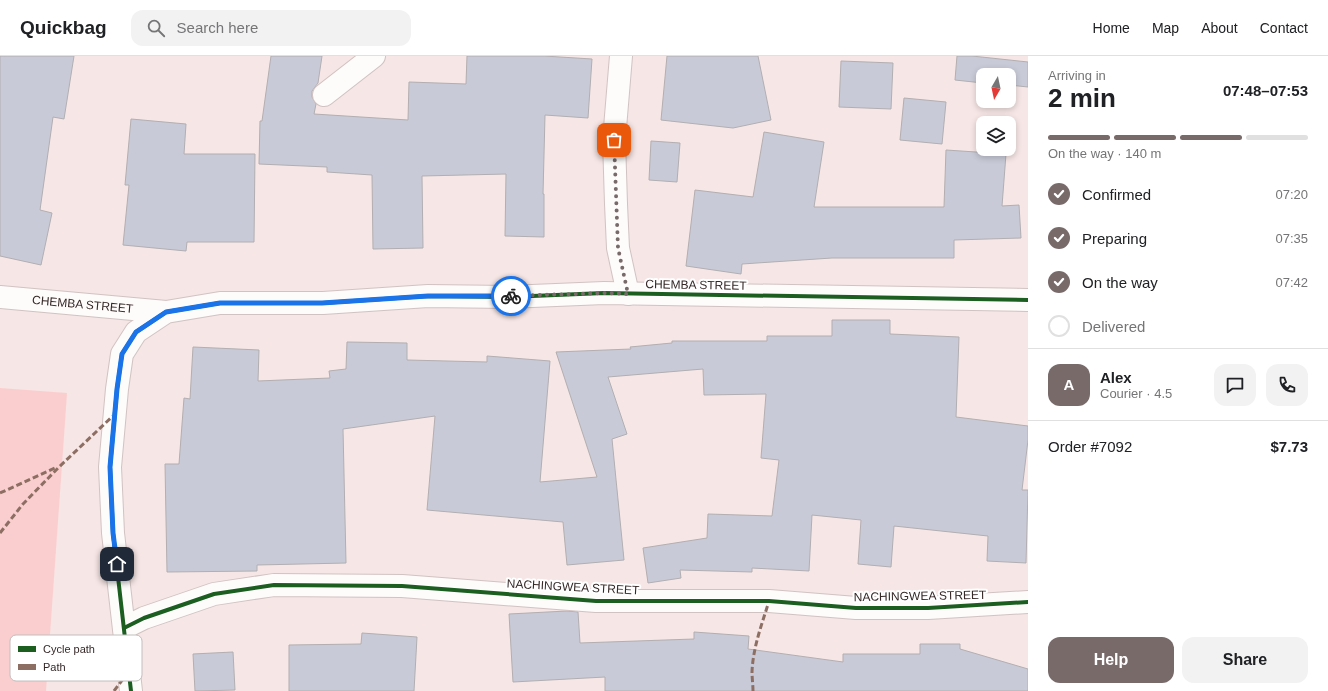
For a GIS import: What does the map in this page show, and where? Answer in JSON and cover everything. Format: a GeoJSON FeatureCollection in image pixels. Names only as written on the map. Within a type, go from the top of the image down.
{"type":"FeatureCollection","features":[{"type":"Feature","properties":{"kind":"street"},"geometry":{"type":"LineString","coordinates":[[324,95],[374,56]]}},
{"type":"Feature","properties":{"kind":"street"},"geometry":{"type":"LineString","coordinates":[[621,56],[614,140],[618,248],[628,294]]}},
{"type":"Feature","properties":{"kind":"street","name":"CHEMBA STREET"},"geometry":{"type":"LineString","coordinates":[[0,297],[166,312],[220,303],[322,303],[428,296],[508,297],[604,293],[1028,300]]}},
{"type":"Feature","properties":{"kind":"street","name":"CHEMBA STREET"},"geometry":{"type":"LineString","coordinates":[[125,635],[113,533],[110,467],[117,389],[122,354],[136,332],[166,312]]}},
{"type":"Feature","properties":{"kind":"street","name":"NACHINGWEA STREET"},"geometry":{"type":"LineString","coordinates":[[124,628],[144,618],[214,594],[274,585],[402,586],[596,601],[769,600],[856,608],[928,608],[1028,602]]}},
{"type":"Feature","properties":{"kind":"street","name":"CHEMBA STREET"},"geometry":{"type":"LineString","coordinates":[[130,681],[131,691]]}},
{"type":"Feature","properties":{"kind":"shaded area"},"geometry":{"type":"Polygon","coordinates":[[[0,388],[67,393],[50,635],[10,635],[10,681],[47,681],[46,691],[0,691],[0,388]]]}},
{"type":"Feature","properties":{"kind":"building"},"geometry":{"type":"Polygon","coordinates":[[[0,56],[74,56],[64,119],[53,117],[40,210],[52,213],[41,265],[0,256],[0,56]]]}},
{"type":"Feature","properties":{"kind":"building"},"geometry":{"type":"Polygon","coordinates":[[[271,56],[322,56],[318,83],[312,91],[312,97],[316,104],[314,114],[408,120],[409,82],[466,84],[467,56],[544,56],[592,59],[588,118],[545,115],[543,194],[544,237],[505,236],[506,174],[422,176],[423,248],[373,249],[372,175],[327,172],[327,167],[259,164],[260,121],[262,121],[271,56]]]}},
{"type":"Feature","properties":{"kind":"building"},"geometry":{"type":"Polygon","coordinates":[[[667,56],[758,56],[771,120],[733,128],[661,120],[667,56]]]}},
{"type":"Feature","properties":{"kind":"building"},"geometry":{"type":"Polygon","coordinates":[[[957,56],[972,56],[1028,62],[1028,87],[1016,86],[1016,68],[976,68],[976,82],[955,80],[957,56]]]}},
{"type":"Feature","properties":{"kind":"building"},"geometry":{"type":"Polygon","coordinates":[[[841,61],[893,63],[891,109],[839,107],[841,61]]]}},
{"type":"Feature","properties":{"kind":"building"},"geometry":{"type":"Polygon","coordinates":[[[904,98],[946,102],[942,144],[900,140],[904,98]]]}},
{"type":"Feature","properties":{"kind":"building"},"geometry":{"type":"Polygon","coordinates":[[[131,119],[186,124],[184,154],[255,154],[254,242],[187,242],[186,251],[123,245],[129,185],[125,185],[131,119]]]}},
{"type":"Feature","properties":{"kind":"building"},"geometry":{"type":"Polygon","coordinates":[[[764,132],[824,142],[814,207],[944,207],[946,150],[976,152],[976,156],[1006,156],[1002,206],[1019,205],[1021,238],[954,240],[954,258],[832,258],[742,264],[741,274],[686,266],[695,190],[753,197],[764,132]]]}},
{"type":"Feature","properties":{"kind":"building"},"geometry":{"type":"Polygon","coordinates":[[[651,141],[680,143],[677,182],[649,180],[651,141]]]}},
{"type":"Feature","properties":{"kind":"building"},"geometry":{"type":"Polygon","coordinates":[[[832,320],[890,320],[890,334],[959,337],[956,417],[1028,426],[1028,440],[1022,490],[1028,490],[1026,563],[987,561],[988,536],[894,526],[891,567],[858,564],[861,520],[812,515],[809,571],[752,568],[752,572],[680,570],[681,578],[648,583],[643,548],[707,538],[708,514],[772,516],[779,460],[761,458],[766,394],[704,395],[703,369],[608,377],[627,434],[612,439],[624,560],[567,565],[563,522],[427,510],[435,416],[343,429],[346,563],[257,565],[257,571],[167,572],[165,464],[179,464],[184,398],[190,399],[193,347],[259,350],[258,381],[330,378],[329,371],[346,369],[347,342],[407,343],[407,360],[487,362],[487,356],[550,361],[540,482],[597,477],[556,352],[631,349],[630,347],[672,343],[672,341],[767,341],[767,336],[832,336],[832,320]]]}},
{"type":"Feature","properties":{"kind":"building"},"geometry":{"type":"Polygon","coordinates":[[[567,611],[578,612],[580,643],[694,639],[694,632],[749,636],[748,649],[843,662],[843,654],[920,654],[920,644],[960,644],[960,649],[1028,669],[1028,691],[605,691],[605,677],[513,682],[509,614],[567,611]]]}},
{"type":"Feature","properties":{"kind":"building"},"geometry":{"type":"Polygon","coordinates":[[[362,633],[417,637],[414,691],[289,691],[289,645],[361,644],[362,633]]]}},
{"type":"Feature","properties":{"kind":"building"},"geometry":{"type":"Polygon","coordinates":[[[233,652],[235,690],[195,691],[193,654],[233,652]]]}},
{"type":"Feature","properties":{"kind":"marked path"},"geometry":{"type":"LineString","coordinates":[[0,533],[23,504],[59,467],[115,414]]}},
{"type":"Feature","properties":{"kind":"marked path"},"geometry":{"type":"LineString","coordinates":[[0,493],[55,468]]}},
{"type":"Feature","properties":{"kind":"marked path"},"geometry":{"type":"LineString","coordinates":[[753,691],[752,672],[754,654],[769,601]]}},
{"type":"Feature","properties":{"kind":"marked path"},"geometry":{"type":"LineString","coordinates":[[114,691],[122,681]]}},
{"type":"Feature","properties":{"kind":"cycle path"},"geometry":{"type":"LineString","coordinates":[[125,635],[113,533],[110,467],[117,389],[122,354],[136,332],[166,312],[220,303],[323,303],[428,296],[508,297],[604,293],[1028,300]]}},
{"type":"Feature","properties":{"kind":"cycle path"},"geometry":{"type":"LineString","coordinates":[[124,628],[144,618],[214,594],[274,585],[402,586],[596,601],[769,601],[856,608],[928,608],[1028,602]]}},
{"type":"Feature","properties":{"kind":"cycle path"},"geometry":{"type":"LineString","coordinates":[[130,681],[131,691]]}},
{"type":"Feature","properties":{"kind":"way so far"},"geometry":{"type":"LineString","coordinates":[[511,296],[604,293],[628,294],[618,248],[614,140]]}},
{"type":"Feature","properties":{"kind":"route"},"geometry":{"type":"LineString","coordinates":[[117,564],[113,533],[110,467],[117,389],[122,354],[136,332],[166,312],[220,303],[322,303],[428,296],[511,296]]}}]}
